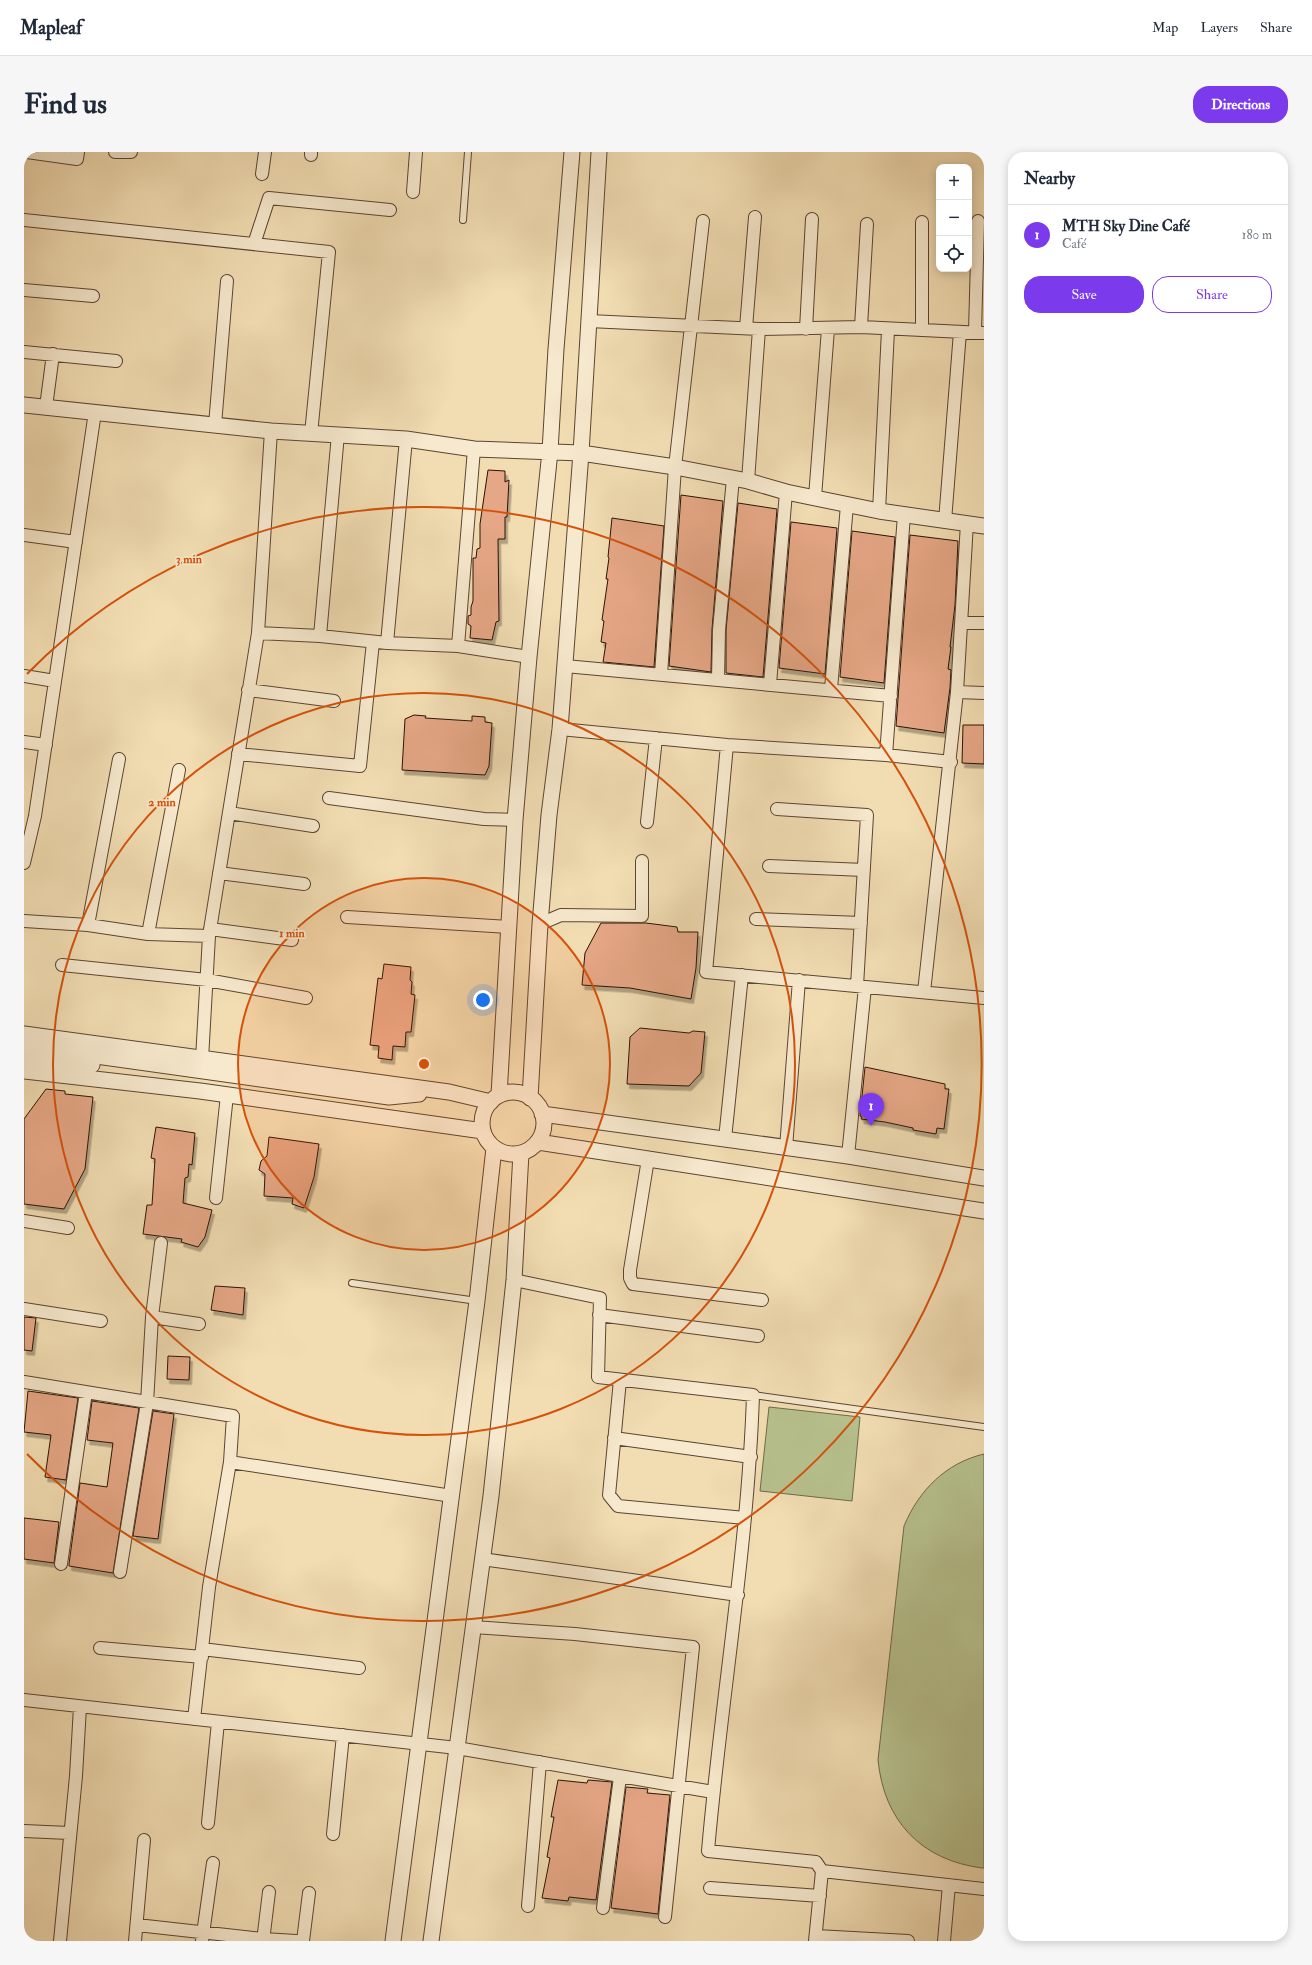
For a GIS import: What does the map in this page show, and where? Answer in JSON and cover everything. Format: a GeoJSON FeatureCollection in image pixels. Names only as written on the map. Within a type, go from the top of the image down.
{"type":"FeatureCollection","features":[{"type":"Feature","properties":{"kind":"street"},"geometry":{"type":"LineString","coordinates":[[27,152],[77,159],[78,152]]}},
{"type":"Feature","properties":{"kind":"street"},"geometry":{"type":"LineString","coordinates":[[115,152],[132,152]]}},
{"type":"Feature","properties":{"kind":"street"},"geometry":{"type":"LineString","coordinates":[[262,174],[265,152]]}},
{"type":"Feature","properties":{"kind":"street"},"geometry":{"type":"LineString","coordinates":[[413,192],[416,152]]}},
{"type":"Feature","properties":{"kind":"street"},"geometry":{"type":"LineString","coordinates":[[24,1034],[495,1099],[510,1093],[520,1094],[530,1098],[538,1105],[542,1114],[544,1124],[538,1142],[530,1149],[522,1153],[507,1153],[494,1148],[487,1140],[483,1131],[483,1115],[495,1099],[509,927],[515,820],[529,657],[550,451],[556,341],[572,152]]}},
{"type":"Feature","properties":{"kind":"street"},"geometry":{"type":"LineString","coordinates":[[530,1098],[548,815],[560,729],[581,453],[599,152]]}},
{"type":"Feature","properties":{"kind":"street"},"geometry":{"type":"LineString","coordinates":[[254,244],[270,198],[390,210]]}},
{"type":"Feature","properties":{"kind":"street"},"geometry":{"type":"LineString","coordinates":[[746,328],[755,217]]}},
{"type":"Feature","properties":{"kind":"street"},"geometry":{"type":"LineString","coordinates":[[806,329],[812,219]]}},
{"type":"Feature","properties":{"kind":"street"},"geometry":{"type":"LineString","coordinates":[[24,220],[328,252],[311,434]]}},
{"type":"Feature","properties":{"kind":"street"},"geometry":{"type":"LineString","coordinates":[[661,675],[675,467],[703,221]]}},
{"type":"Feature","properties":{"kind":"street"},"geometry":{"type":"LineString","coordinates":[[589,321],[759,329],[828,329],[861,327],[888,330],[979,333],[978,221]]}},
{"type":"Feature","properties":{"kind":"street"},"geometry":{"type":"LineString","coordinates":[[922,222],[922,330]]}},
{"type":"Feature","properties":{"kind":"street"},"geometry":{"type":"LineString","coordinates":[[861,327],[867,224]]}},
{"type":"Feature","properties":{"kind":"street"},"geometry":{"type":"LineString","coordinates":[[215,425],[227,282]]}},
{"type":"Feature","properties":{"kind":"street"},"geometry":{"type":"LineString","coordinates":[[24,290],[93,296]]}},
{"type":"Feature","properties":{"kind":"street"},"geometry":{"type":"LineString","coordinates":[[718,679],[719,630],[759,329]]}},
{"type":"Feature","properties":{"kind":"street"},"geometry":{"type":"LineString","coordinates":[[815,497],[828,329]]}},
{"type":"Feature","properties":{"kind":"street"},"geometry":{"type":"LineString","coordinates":[[879,511],[888,330]]}},
{"type":"Feature","properties":{"kind":"street"},"geometry":{"type":"LineString","coordinates":[[945,521],[960,332]]}},
{"type":"Feature","properties":{"kind":"street"},"geometry":{"type":"LineString","coordinates":[[24,352],[116,361]]}},
{"type":"Feature","properties":{"kind":"street"},"geometry":{"type":"LineString","coordinates":[[46,407],[53,354]]}},
{"type":"Feature","properties":{"kind":"street"},"geometry":{"type":"LineString","coordinates":[[24,405],[271,432],[338,434],[406,439],[474,450],[581,453],[675,467],[740,480],[786,492],[904,516],[984,526]]}},
{"type":"Feature","properties":{"kind":"street"},"geometry":{"type":"LineString","coordinates":[[24,864],[30,816],[46,745],[95,412]]}},
{"type":"Feature","properties":{"kind":"street"},"geometry":{"type":"LineString","coordinates":[[202,1059],[210,932],[258,633],[271,432]]}},
{"type":"Feature","properties":{"kind":"street"},"geometry":{"type":"LineString","coordinates":[[320,636],[338,434]]}},
{"type":"Feature","properties":{"kind":"street"},"geometry":{"type":"LineString","coordinates":[[387,643],[406,439]]}},
{"type":"Feature","properties":{"kind":"street"},"geometry":{"type":"LineString","coordinates":[[458,646],[474,450]]}},
{"type":"Feature","properties":{"kind":"street"},"geometry":{"type":"LineString","coordinates":[[770,684],[786,492]]}},
{"type":"Feature","properties":{"kind":"street"},"geometry":{"type":"LineString","coordinates":[[831,689],[847,505]]}},
{"type":"Feature","properties":{"kind":"street"},"geometry":{"type":"LineString","coordinates":[[886,755],[904,516]]}},
{"type":"Feature","properties":{"kind":"street"},"geometry":{"type":"LineString","coordinates":[[924,992],[951,762],[957,692],[967,523]]}},
{"type":"Feature","properties":{"kind":"street"},"geometry":{"type":"LineString","coordinates":[[24,535],[76,542]]}},
{"type":"Feature","properties":{"kind":"street"},"geometry":{"type":"LineString","coordinates":[[961,623],[984,623]]}},
{"type":"Feature","properties":{"kind":"street"},"geometry":{"type":"LineString","coordinates":[[258,633],[320,636],[387,643],[458,646],[529,657]]}},
{"type":"Feature","properties":{"kind":"street"},"geometry":{"type":"LineString","coordinates":[[238,754],[360,766],[374,642]]}},
{"type":"Feature","properties":{"kind":"street"},"geometry":{"type":"LineString","coordinates":[[564,666],[831,689],[891,696]]}},
{"type":"Feature","properties":{"kind":"street"},"geometry":{"type":"LineString","coordinates":[[24,676],[55,681]]}},
{"type":"Feature","properties":{"kind":"street"},"geometry":{"type":"LineString","coordinates":[[248,690],[334,702]]}},
{"type":"Feature","properties":{"kind":"street"},"geometry":{"type":"LineString","coordinates":[[957,692],[984,693]]}},
{"type":"Feature","properties":{"kind":"street"},"geometry":{"type":"LineString","coordinates":[[560,729],[727,745],[886,755],[951,762]]}},
{"type":"Feature","properties":{"kind":"street"},"geometry":{"type":"LineString","coordinates":[[647,822],[656,738]]}},
{"type":"Feature","properties":{"kind":"street"},"geometry":{"type":"LineString","coordinates":[[24,742],[46,745]]}},
{"type":"Feature","properties":{"kind":"street"},"geometry":{"type":"LineString","coordinates":[[727,745],[706,972],[984,998]]}},
{"type":"Feature","properties":{"kind":"street"},"geometry":{"type":"LineString","coordinates":[[88,925],[119,759]]}},
{"type":"Feature","properties":{"kind":"street"},"geometry":{"type":"LineString","coordinates":[[148,934],[179,770]]}},
{"type":"Feature","properties":{"kind":"street"},"geometry":{"type":"LineString","coordinates":[[329,798],[484,819],[515,820]]}},
{"type":"Feature","properties":{"kind":"street"},"geometry":{"type":"LineString","coordinates":[[777,809],[867,815],[861,923],[861,986],[848,1156]]}},
{"type":"Feature","properties":{"kind":"street"},"geometry":{"type":"LineString","coordinates":[[229,813],[313,826]]}},
{"type":"Feature","properties":{"kind":"street"},"geometry":{"type":"LineString","coordinates":[[540,924],[561,915],[642,916],[642,861]]}},
{"type":"Feature","properties":{"kind":"street"},"geometry":{"type":"LineString","coordinates":[[769,866],[864,870]]}},
{"type":"Feature","properties":{"kind":"street"},"geometry":{"type":"LineString","coordinates":[[219,873],[304,884]]}},
{"type":"Feature","properties":{"kind":"street"},"geometry":{"type":"LineString","coordinates":[[347,917],[509,927]]}},
{"type":"Feature","properties":{"kind":"street"},"geometry":{"type":"LineString","coordinates":[[756,919],[861,923]]}},
{"type":"Feature","properties":{"kind":"street"},"geometry":{"type":"LineString","coordinates":[[24,921],[88,925],[148,934],[210,932],[292,940]]}},
{"type":"Feature","properties":{"kind":"street"},"geometry":{"type":"LineString","coordinates":[[62,965],[207,980],[306,998]]}},
{"type":"Feature","properties":{"kind":"street"},"geometry":{"type":"LineString","coordinates":[[725,1139],[742,975]]}},
{"type":"Feature","properties":{"kind":"street"},"geometry":{"type":"LineString","coordinates":[[786,1148],[799,980]]}},
{"type":"Feature","properties":{"kind":"street"},"geometry":{"type":"LineString","coordinates":[[24,1046],[341,1095],[390,1108],[444,1126]]}},
{"type":"Feature","properties":{"kind":"street"},"geometry":{"type":"LineString","coordinates":[[24,1056],[341,1095],[389,1097],[449,1092]]}},
{"type":"Feature","properties":{"kind":"street"},"geometry":{"type":"LineString","coordinates":[[24,1071],[227,1095],[483,1131]]}},
{"type":"Feature","properties":{"kind":"street"},"geometry":{"type":"LineString","coordinates":[[216,1198],[227,1095]]}},
{"type":"Feature","properties":{"kind":"street"},"geometry":{"type":"LineString","coordinates":[[542,1114],[848,1156],[984,1178]]}},
{"type":"Feature","properties":{"kind":"street"},"geometry":{"type":"LineString","coordinates":[[538,1142],[984,1211]]}},
{"type":"Feature","properties":{"kind":"street"},"geometry":{"type":"LineString","coordinates":[[393,1941],[477,1301],[494,1148]]}},
{"type":"Feature","properties":{"kind":"street"},"geometry":{"type":"LineString","coordinates":[[431,1941],[491,1496],[514,1280],[522,1153]]}},
{"type":"Feature","properties":{"kind":"street"},"geometry":{"type":"LineString","coordinates":[[648,1159],[630,1270],[630,1278],[633,1284],[762,1300]]}},
{"type":"Feature","properties":{"kind":"street"},"geometry":{"type":"LineString","coordinates":[[24,1221],[68,1228]]}},
{"type":"Feature","properties":{"kind":"street"},"geometry":{"type":"LineString","coordinates":[[120,1572],[147,1403],[152,1317],[161,1244]]}},
{"type":"Feature","properties":{"kind":"street"},"geometry":{"type":"LineString","coordinates":[[514,1280],[600,1298],[598,1377],[753,1395],[751,1457],[738,1595],[713,1792],[708,1851],[816,1862],[822,1871],[816,1938],[908,1941]]}},
{"type":"Feature","properties":{"kind":"street"},"geometry":{"type":"LineString","coordinates":[[24,1309],[101,1320]]}},
{"type":"Feature","properties":{"kind":"street"},"geometry":{"type":"LineString","coordinates":[[599,1315],[758,1336]]}},
{"type":"Feature","properties":{"kind":"street"},"geometry":{"type":"LineString","coordinates":[[152,1317],[199,1324]]}},
{"type":"Feature","properties":{"kind":"street"},"geometry":{"type":"LineString","coordinates":[[620,1380],[608,1495],[618,1506],[745,1518]]}},
{"type":"Feature","properties":{"kind":"street"},"geometry":{"type":"LineString","coordinates":[[24,1382],[233,1416],[230,1462],[210,1587],[194,1719]]}},
{"type":"Feature","properties":{"kind":"street"},"geometry":{"type":"LineString","coordinates":[[61,1564],[86,1392]]}},
{"type":"Feature","properties":{"kind":"street"},"geometry":{"type":"LineString","coordinates":[[614,1438],[751,1457]]}},
{"type":"Feature","properties":{"kind":"street"},"geometry":{"type":"LineString","coordinates":[[230,1462],[452,1496]]}},
{"type":"Feature","properties":{"kind":"street"},"geometry":{"type":"LineString","coordinates":[[482,1559],[738,1595]]}},
{"type":"Feature","properties":{"kind":"street"},"geometry":{"type":"LineString","coordinates":[[473,1627],[575,1634],[693,1647],[665,1917]]}},
{"type":"Feature","properties":{"kind":"street"},"geometry":{"type":"LineString","coordinates":[[100,1648],[202,1653],[359,1668]]}},
{"type":"Feature","properties":{"kind":"street"},"geometry":{"type":"LineString","coordinates":[[24,1700],[457,1748],[540,1762],[620,1778],[713,1792]]}},
{"type":"Feature","properties":{"kind":"street"},"geometry":{"type":"LineString","coordinates":[[60,1941],[69,1833],[76,1776],[80,1707]]}},
{"type":"Feature","properties":{"kind":"street"},"geometry":{"type":"LineString","coordinates":[[208,1823],[218,1722]]}},
{"type":"Feature","properties":{"kind":"street"},"geometry":{"type":"LineString","coordinates":[[333,1834],[343,1735]]}},
{"type":"Feature","properties":{"kind":"street"},"geometry":{"type":"LineString","coordinates":[[528,1906],[540,1762]]}},
{"type":"Feature","properties":{"kind":"street"},"geometry":{"type":"LineString","coordinates":[[603,1908],[620,1778]]}},
{"type":"Feature","properties":{"kind":"street"},"geometry":{"type":"LineString","coordinates":[[24,1831],[69,1833]]}},
{"type":"Feature","properties":{"kind":"street"},"geometry":{"type":"LineString","coordinates":[[135,1941],[144,1840]]}},
{"type":"Feature","properties":{"kind":"street"},"geometry":{"type":"LineString","coordinates":[[203,1937],[213,1863]]}},
{"type":"Feature","properties":{"kind":"street"},"geometry":{"type":"LineString","coordinates":[[822,1871],[984,1889]]}},
{"type":"Feature","properties":{"kind":"street"},"geometry":{"type":"LineString","coordinates":[[944,1941],[949,1885]]}},
{"type":"Feature","properties":{"kind":"street"},"geometry":{"type":"LineString","coordinates":[[710,1888],[820,1896]]}},
{"type":"Feature","properties":{"kind":"street"},"geometry":{"type":"LineString","coordinates":[[263,1940],[268,1892]]}},
{"type":"Feature","properties":{"kind":"street"},"geometry":{"type":"LineString","coordinates":[[302,1941],[309,1893]]}},
{"type":"Feature","properties":{"kind":"street"},"geometry":{"type":"LineString","coordinates":[[137,1925],[203,1937],[296,1941]]}},
{"type":"Feature","properties":{"kind":"lane"},"geometry":{"type":"LineString","coordinates":[[463,220],[468,152]]}},
{"type":"Feature","properties":{"kind":"lane"},"geometry":{"type":"LineString","coordinates":[[352,1283],[477,1301]]}},
{"type":"Feature","properties":{"kind":"lane"},"geometry":{"type":"LineString","coordinates":[[753,1395],[984,1427]]}},
{"type":"Feature","properties":{"kind":"green space"},"geometry":{"type":"Polygon","coordinates":[[[769,1407],[860,1417],[852,1501],[760,1491],[769,1407]]]}},
{"type":"Feature","properties":{"kind":"green space"},"geometry":{"type":"Polygon","coordinates":[[[984,1454],[984,1868],[982,1868],[960,1864],[941,1856],[924,1846],[909,1834],[897,1819],[888,1801],[882,1782],[878,1760],[904,1526],[917,1501],[935,1480],[958,1464],[970,1458],[984,1454]]]}},
{"type":"Feature","properties":{"kind":"building"},"geometry":{"type":"Polygon","coordinates":[[[488,470],[505,471],[505,482],[509,480],[507,517],[505,517],[505,539],[498,539],[499,621],[496,622],[492,640],[470,638],[471,626],[468,624],[468,616],[471,615],[473,601],[473,558],[476,558],[477,549],[480,548],[480,524],[488,470]]]}},
{"type":"Feature","properties":{"kind":"building"},"geometry":{"type":"Polygon","coordinates":[[[681,495],[723,501],[712,629],[711,672],[669,666],[681,495]]]}},
{"type":"Feature","properties":{"kind":"building"},"geometry":{"type":"Polygon","coordinates":[[[738,503],[777,509],[763,677],[726,673],[726,630],[738,503]]]}},
{"type":"Feature","properties":{"kind":"building"},"geometry":{"type":"Polygon","coordinates":[[[612,518],[664,526],[654,667],[603,662],[606,643],[601,642],[604,621],[602,620],[608,579],[606,579],[612,518]]]}},
{"type":"Feature","properties":{"kind":"building"},"geometry":{"type":"Polygon","coordinates":[[[791,522],[837,528],[825,674],[779,668],[791,522]]]}},
{"type":"Feature","properties":{"kind":"building"},"geometry":{"type":"Polygon","coordinates":[[[852,531],[895,537],[884,683],[840,677],[852,531]]]}},
{"type":"Feature","properties":{"kind":"building"},"geometry":{"type":"Polygon","coordinates":[[[910,535],[958,541],[955,605],[948,669],[951,670],[950,688],[944,733],[896,726],[910,535]]]}},
{"type":"Feature","properties":{"kind":"building"},"geometry":{"type":"Polygon","coordinates":[[[414,715],[426,716],[425,718],[472,721],[472,716],[485,717],[485,722],[492,723],[489,766],[485,775],[402,770],[405,719],[414,715]]]}},
{"type":"Feature","properties":{"kind":"building"},"geometry":{"type":"Polygon","coordinates":[[[963,725],[984,725],[984,764],[962,763],[963,725]]]}},
{"type":"Feature","properties":{"kind":"building"},"geometry":{"type":"Polygon","coordinates":[[[601,923],[646,923],[677,927],[678,932],[698,932],[696,968],[691,999],[630,988],[582,985],[585,953],[601,923]]]}},
{"type":"Feature","properties":{"kind":"building"},"geometry":{"type":"Polygon","coordinates":[[[384,964],[411,967],[411,994],[415,995],[411,1032],[406,1032],[405,1047],[393,1046],[392,1060],[378,1058],[379,1046],[370,1045],[378,978],[382,979],[384,964]]]}},
{"type":"Feature","properties":{"kind":"building"},"geometry":{"type":"Polygon","coordinates":[[[640,1028],[689,1033],[693,1031],[705,1032],[701,1073],[689,1086],[627,1084],[630,1037],[640,1028]]]}},
{"type":"Feature","properties":{"kind":"building"},"geometry":{"type":"Polygon","coordinates":[[[865,1067],[945,1084],[945,1089],[949,1089],[944,1129],[937,1128],[936,1134],[913,1130],[913,1128],[885,1122],[861,1119],[862,1117],[860,1116],[865,1067]]]}},
{"type":"Feature","properties":{"kind":"building"},"geometry":{"type":"Polygon","coordinates":[[[46,1089],[65,1091],[65,1094],[93,1097],[85,1169],[64,1209],[24,1204],[24,1119],[46,1089]]]}},
{"type":"Feature","properties":{"kind":"building"},"geometry":{"type":"Polygon","coordinates":[[[156,1127],[195,1133],[192,1165],[189,1164],[188,1177],[185,1178],[183,1203],[212,1210],[205,1237],[198,1247],[181,1242],[182,1239],[143,1234],[147,1205],[152,1205],[155,1159],[151,1158],[156,1127]]]}},
{"type":"Feature","properties":{"kind":"building"},"geometry":{"type":"Polygon","coordinates":[[[269,1137],[319,1144],[314,1177],[304,1208],[292,1204],[293,1198],[264,1196],[265,1174],[259,1170],[261,1161],[267,1156],[269,1137]]]}},
{"type":"Feature","properties":{"kind":"building"},"geometry":{"type":"Polygon","coordinates":[[[215,1286],[245,1288],[243,1315],[211,1310],[215,1286]]]}},
{"type":"Feature","properties":{"kind":"building"},"geometry":{"type":"Polygon","coordinates":[[[24,1317],[36,1318],[32,1351],[24,1350],[24,1317]]]}},
{"type":"Feature","properties":{"kind":"building"},"geometry":{"type":"Polygon","coordinates":[[[168,1356],[190,1357],[189,1380],[167,1379],[168,1356]]]}},
{"type":"Feature","properties":{"kind":"building"},"geometry":{"type":"Polygon","coordinates":[[[28,1391],[78,1398],[66,1480],[45,1477],[51,1435],[24,1432],[28,1391]]]}},
{"type":"Feature","properties":{"kind":"building"},"geometry":{"type":"Polygon","coordinates":[[[92,1401],[139,1408],[113,1573],[69,1566],[80,1483],[107,1487],[113,1443],[87,1440],[92,1401]]]}},
{"type":"Feature","properties":{"kind":"building"},"geometry":{"type":"Polygon","coordinates":[[[153,1411],[174,1414],[158,1539],[133,1536],[153,1411]]]}},
{"type":"Feature","properties":{"kind":"building"},"geometry":{"type":"Polygon","coordinates":[[[24,1518],[59,1522],[54,1563],[24,1559],[24,1518]]]}},
{"type":"Feature","properties":{"kind":"building"},"geometry":{"type":"Polygon","coordinates":[[[558,1780],[587,1783],[588,1780],[612,1782],[596,1900],[569,1897],[568,1901],[542,1898],[550,1858],[547,1857],[554,1817],[551,1817],[558,1780]]]}},
{"type":"Feature","properties":{"kind":"building"},"geometry":{"type":"Polygon","coordinates":[[[626,1787],[648,1789],[647,1793],[670,1795],[658,1914],[611,1908],[626,1787]]]}},
{"type":"Feature","properties":{"kind":"place","name":"MTH Sky Dine Café"},"geometry":{"type":"Point","coordinates":[871,1126]}}]}
